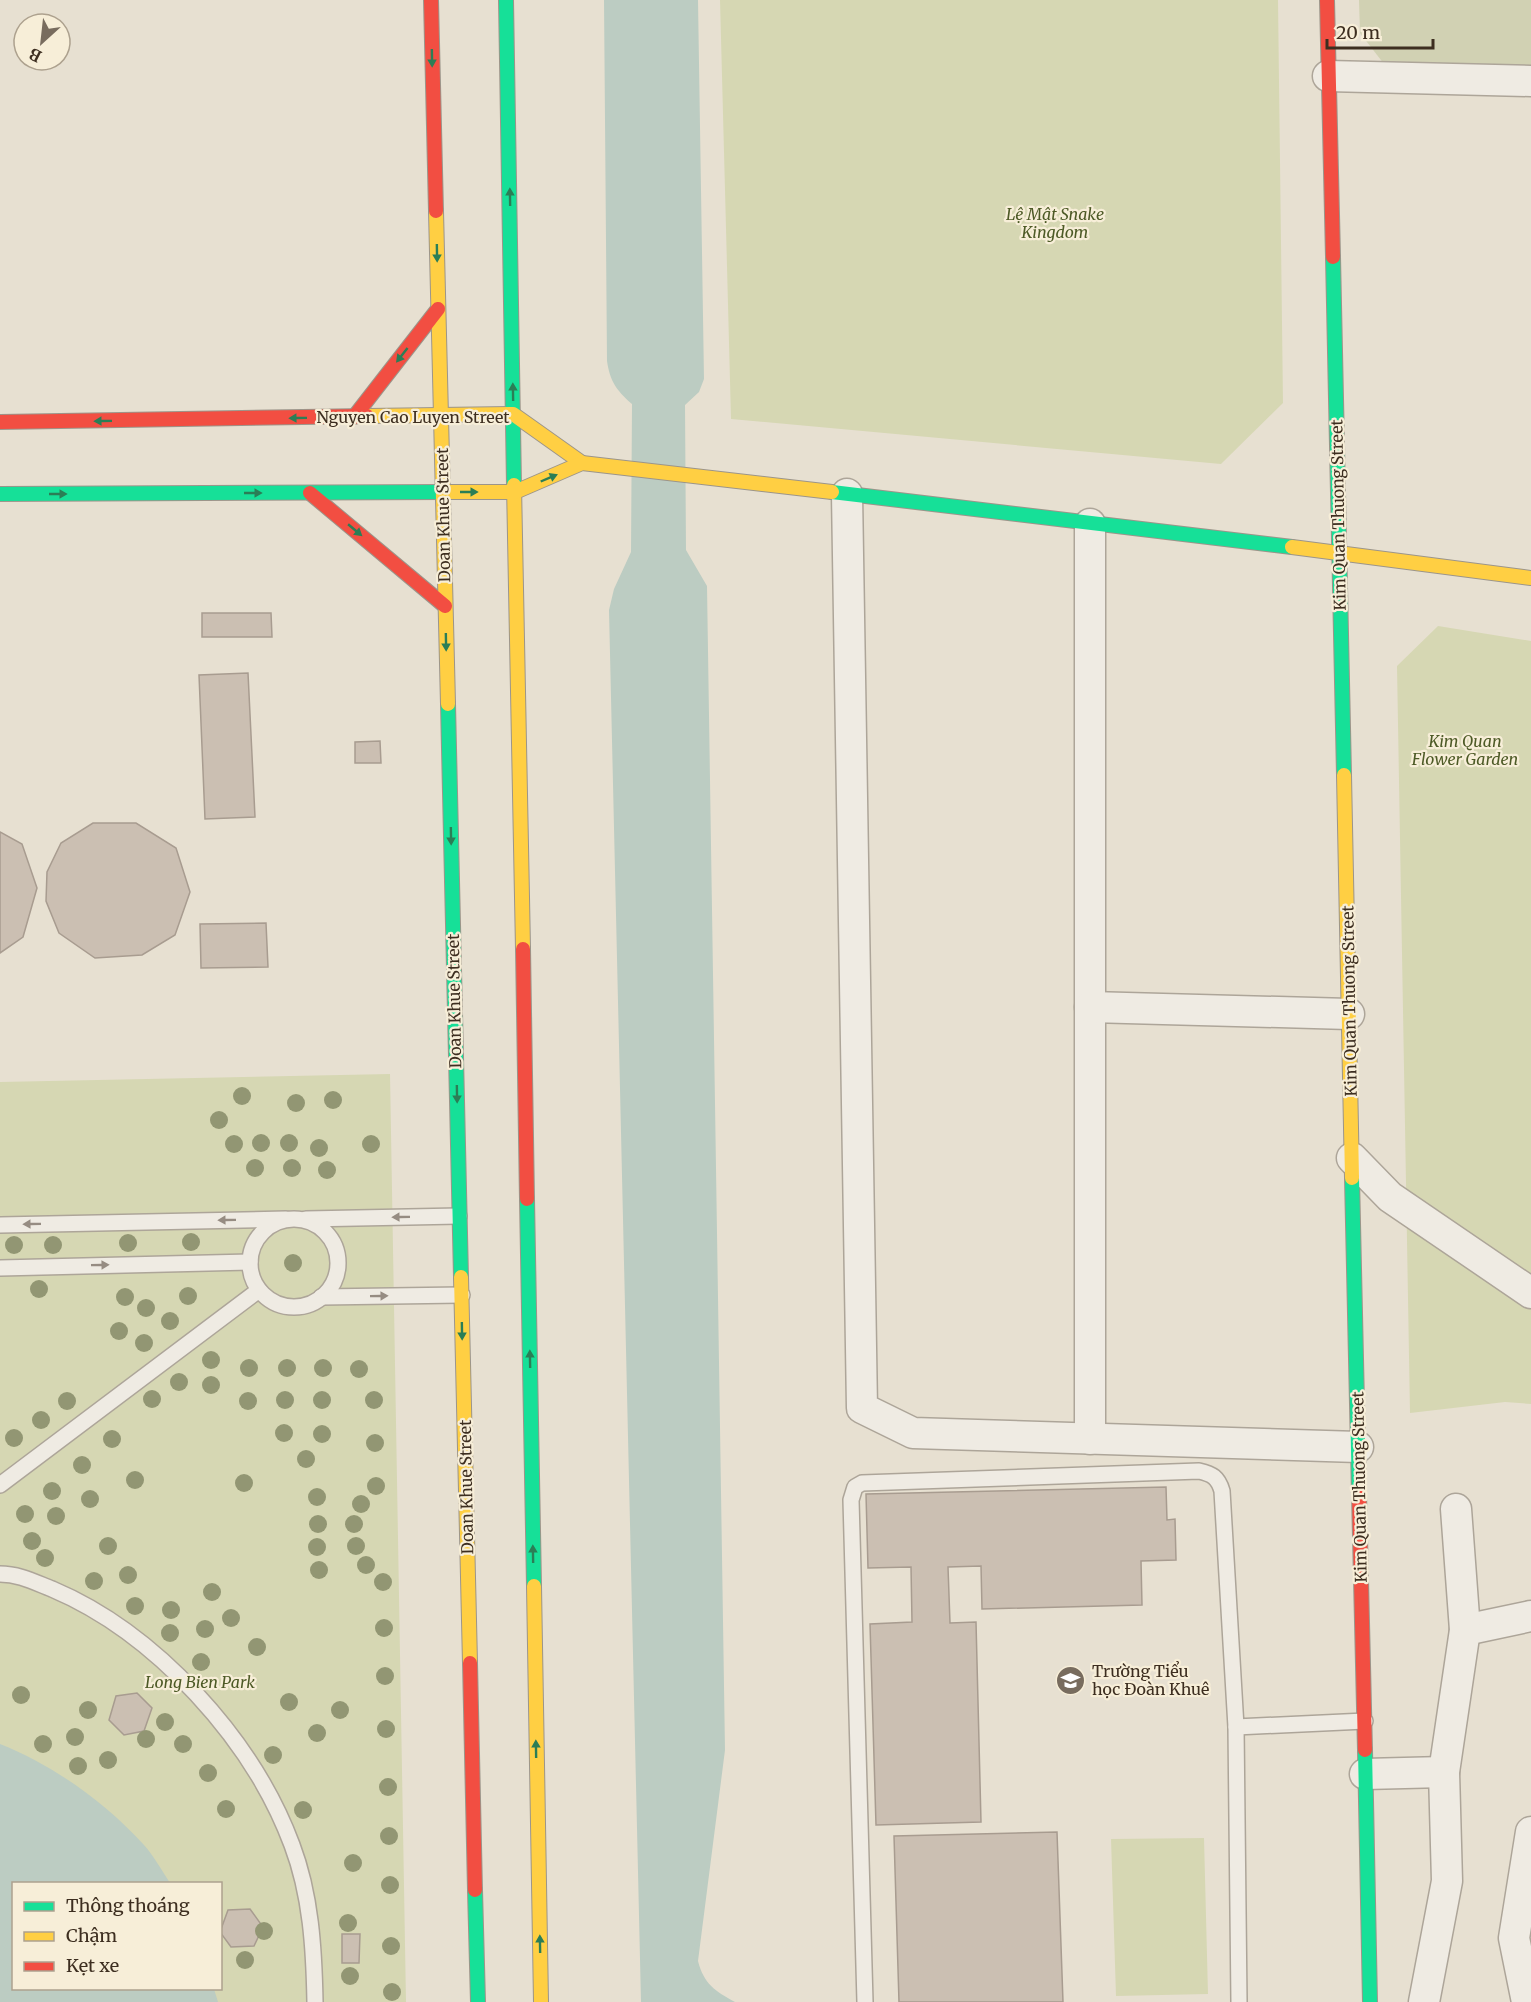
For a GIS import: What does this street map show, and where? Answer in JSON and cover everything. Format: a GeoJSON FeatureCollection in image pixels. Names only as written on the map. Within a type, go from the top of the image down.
{"type":"FeatureCollection","features":[{"type":"Feature","properties":{"kind":"main road","name":"Doan Khue Street"},"geometry":{"type":"LineString","coordinates":[[431,0],[478,2002]]}},
{"type":"Feature","properties":{"kind":"main road"},"geometry":{"type":"LineString","coordinates":[[506,0],[541,2002]]}},
{"type":"Feature","properties":{"kind":"main road","name":"Kim Quan Thuong Street"},"geometry":{"type":"LineString","coordinates":[[1327,0],[1370,2002]]}},
{"type":"Feature","properties":{"kind":"main road"},"geometry":{"type":"LineString","coordinates":[[354,417],[438,309]]}},
{"type":"Feature","properties":{"kind":"main road","name":"Nguyen Cao Luyen Street"},"geometry":{"type":"LineString","coordinates":[[0,423],[513,414],[588,464]]}},
{"type":"Feature","properties":{"kind":"main road"},"geometry":{"type":"LineString","coordinates":[[0,494],[515,492],[588,464],[1339,552],[1531,578]]}},
{"type":"Feature","properties":{"kind":"main road"},"geometry":{"type":"LineString","coordinates":[[310,493],[445,606]]}},
{"type":"Feature","properties":{"kind":"street"},"geometry":{"type":"LineString","coordinates":[[1328,76],[1531,81]]}},
{"type":"Feature","properties":{"kind":"street"},"geometry":{"type":"LineString","coordinates":[[847,495],[862,1408],[913,1434],[1358,1447]]}},
{"type":"Feature","properties":{"kind":"street"},"geometry":{"type":"LineString","coordinates":[[1090,524],[1090,1439]]}},
{"type":"Feature","properties":{"kind":"street"},"geometry":{"type":"LineString","coordinates":[[1090,1007],[1349,1014]]}},
{"type":"Feature","properties":{"kind":"street"},"geometry":{"type":"LineString","coordinates":[[1352,1158],[1390,1197],[1531,1293]]}},
{"type":"Feature","properties":{"kind":"street"},"geometry":{"type":"LineString","coordinates":[[1424,2002],[1447,1881],[1444,1772],[1466,1630],[1456,1509]]}},
{"type":"Feature","properties":{"kind":"street"},"geometry":{"type":"LineString","coordinates":[[1466,1630],[1531,1616]]}},
{"type":"Feature","properties":{"kind":"street"},"geometry":{"type":"LineString","coordinates":[[1365,1774],[1444,1772]]}},
{"type":"Feature","properties":{"kind":"street"},"geometry":{"type":"LineString","coordinates":[[1527,2002],[1514,1938],[1531,1832]]}},
{"type":"Feature","properties":{"kind":"lane"},"geometry":{"type":"LineString","coordinates":[[0,1225],[459,1216]]}},
{"type":"Feature","properties":{"kind":"lane"},"geometry":{"type":"LineString","coordinates":[[321,1297],[334,1282],[338,1269],[338,1255],[333,1242],[324,1231],[293,1219],[271,1225],[260,1234],[252,1247],[250,1262],[252,1277],[259,1290],[270,1300],[284,1306],[298,1307],[321,1297],[462,1294]]}},
{"type":"Feature","properties":{"kind":"lane"},"geometry":{"type":"LineString","coordinates":[[0,1268],[250,1262]]}},
{"type":"Feature","properties":{"kind":"lane"},"geometry":{"type":"LineString","coordinates":[[0,1485],[259,1290]]}},
{"type":"Feature","properties":{"kind":"lane"},"geometry":{"type":"LineString","coordinates":[[865,2002],[851,1500],[855,1487],[862,1483],[1198,1471],[1218,1479],[1222,1491],[1236,1727],[1239,2002]]}},
{"type":"Feature","properties":{"kind":"lane"},"geometry":{"type":"LineString","coordinates":[[0,1574],[15,1574],[56,1592],[113,1622],[155,1654],[196,1695],[236,1743],[271,1798],[292,1846],[308,1899],[314,1959],[315,2002]]}},
{"type":"Feature","properties":{"kind":"lane"},"geometry":{"type":"LineString","coordinates":[[1236,1727],[1365,1721]]}},
{"type":"Feature","properties":{"kind":"green space","name":"Lệ Mật Snake Kingdom"},"geometry":{"type":"Polygon","coordinates":[[[720,0],[1278,0],[1283,403],[1221,464],[731,419],[720,0]]]}},
{"type":"Feature","properties":{"kind":"green space"},"geometry":{"type":"Polygon","coordinates":[[[1359,0],[1531,0],[1531,71],[1384,64],[1360,33],[1359,0]]]}},
{"type":"Feature","properties":{"kind":"green space","name":"Kim Quan Flower Garden"},"geometry":{"type":"Polygon","coordinates":[[[1438,626],[1531,641],[1531,1404],[1505,1402],[1410,1413],[1397,666],[1438,626]]]}},
{"type":"Feature","properties":{"kind":"green space","name":"Long Bien Park"},"geometry":{"type":"Polygon","coordinates":[[[390,1074],[406,2002],[0,2002],[0,1082],[390,1074]]]}},
{"type":"Feature","properties":{"kind":"green space"},"geometry":{"type":"Polygon","coordinates":[[[1204,1838],[1208,1994],[1116,1996],[1111,1839],[1204,1838]]]}},
{"type":"Feature","properties":{"kind":"shaded area"},"geometry":{"type":"Polygon","coordinates":[[[604,0],[698,0],[704,379],[699,392],[685,405],[686,550],[707,586],[725,1750],[698,1961],[700,1969],[711,1986],[735,2002],[641,2002],[609,610],[614,589],[631,552],[632,404],[615,385],[607,361],[604,0]]]}},
{"type":"Feature","properties":{"kind":"shaded area"},"geometry":{"type":"Polygon","coordinates":[[[0,1744],[59,1774],[95,1800],[144,1845],[169,1882],[12,1882],[12,1990],[214,1990],[218,2002],[0,2002],[0,1744]]]}},
{"type":"Feature","properties":{"kind":"building"},"geometry":{"type":"Polygon","coordinates":[[[202,613],[271,613],[272,637],[202,637],[202,613]]]}},
{"type":"Feature","properties":{"kind":"building"},"geometry":{"type":"Polygon","coordinates":[[[248,673],[255,817],[205,819],[199,675],[248,673]]]}},
{"type":"Feature","properties":{"kind":"building"},"geometry":{"type":"Polygon","coordinates":[[[380,741],[381,763],[355,763],[355,742],[380,741]]]}},
{"type":"Feature","properties":{"kind":"building"},"geometry":{"type":"Polygon","coordinates":[[[93,823],[136,823],[176,848],[190,892],[175,935],[142,955],[95,958],[59,933],[46,901],[47,872],[61,843],[93,823]]]}},
{"type":"Feature","properties":{"kind":"building"},"geometry":{"type":"Polygon","coordinates":[[[0,832],[22,844],[37,888],[23,937],[0,953],[0,832]]]}},
{"type":"Feature","properties":{"kind":"building"},"geometry":{"type":"Polygon","coordinates":[[[266,923],[268,967],[201,968],[200,924],[266,923]]]}},
{"type":"Feature","properties":{"kind":"building"},"geometry":{"type":"Polygon","coordinates":[[[1166,1487],[1167,1520],[1175,1519],[1176,1560],[1141,1561],[1142,1605],[982,1609],[981,1566],[948,1567],[950,1623],[976,1622],[981,1822],[876,1825],[870,1624],[912,1622],[911,1567],[868,1568],[866,1494],[1166,1487]]]}},
{"type":"Feature","properties":{"kind":"building"},"geometry":{"type":"Polygon","coordinates":[[[137,1693],[152,1708],[144,1731],[124,1735],[109,1720],[116,1696],[137,1693]]]}},
{"type":"Feature","properties":{"kind":"building"},"geometry":{"type":"Polygon","coordinates":[[[1057,1832],[1063,2002],[899,2002],[894,1836],[1057,1832]]]}},
{"type":"Feature","properties":{"kind":"building"},"geometry":{"type":"Polygon","coordinates":[[[250,1909],[263,1927],[254,1946],[231,1947],[222,1935],[222,1926],[228,1910],[250,1909]]]}},
{"type":"Feature","properties":{"kind":"building"},"geometry":{"type":"Polygon","coordinates":[[[342,1934],[360,1934],[359,1963],[342,1963],[342,1934]]]}},
{"type":"Feature","properties":{"kind":"traffic: fast"},"geometry":{"type":"LineString","coordinates":[[506,0],[514,485]]}},
{"type":"Feature","properties":{"kind":"traffic: fast"},"geometry":{"type":"LineString","coordinates":[[1333,257],[1344,775]]}},
{"type":"Feature","properties":{"kind":"traffic: fast"},"geometry":{"type":"LineString","coordinates":[[0,494],[448,492]]}},
{"type":"Feature","properties":{"kind":"traffic: fast"},"geometry":{"type":"LineString","coordinates":[[832,492],[1292,547]]}},
{"type":"Feature","properties":{"kind":"traffic: fast"},"geometry":{"type":"LineString","coordinates":[[448,704],[461,1277]]}},
{"type":"Feature","properties":{"kind":"traffic: fast"},"geometry":{"type":"LineString","coordinates":[[1352,1178],[1359,1494]]}},
{"type":"Feature","properties":{"kind":"traffic: fast"},"geometry":{"type":"LineString","coordinates":[[527,1199],[534,1586]]}},
{"type":"Feature","properties":{"kind":"traffic: fast"},"geometry":{"type":"LineString","coordinates":[[1365,1750],[1370,2002]]}},
{"type":"Feature","properties":{"kind":"traffic: fast"},"geometry":{"type":"LineString","coordinates":[[475,1890],[478,2002]]}},
{"type":"Feature","properties":{"kind":"traffic: slow"},"geometry":{"type":"LineString","coordinates":[[436,211],[448,704]]}},
{"type":"Feature","properties":{"kind":"traffic: slow"},"geometry":{"type":"LineString","coordinates":[[367,416],[513,414],[582,463]]}},
{"type":"Feature","properties":{"kind":"traffic: slow"},"geometry":{"type":"LineString","coordinates":[[448,492],[515,492],[582,463],[832,492]]}},
{"type":"Feature","properties":{"kind":"traffic: slow"},"geometry":{"type":"LineString","coordinates":[[514,485],[523,949]]}},
{"type":"Feature","properties":{"kind":"traffic: slow"},"geometry":{"type":"LineString","coordinates":[[1292,547],[1531,578]]}},
{"type":"Feature","properties":{"kind":"traffic: slow"},"geometry":{"type":"LineString","coordinates":[[1344,775],[1352,1178]]}},
{"type":"Feature","properties":{"kind":"traffic: slow"},"geometry":{"type":"LineString","coordinates":[[461,1277],[470,1663]]}},
{"type":"Feature","properties":{"kind":"traffic: slow"},"geometry":{"type":"LineString","coordinates":[[534,1586],[541,2002]]}},
{"type":"Feature","properties":{"kind":"traffic: jam"},"geometry":{"type":"LineString","coordinates":[[431,0],[436,211]]}},
{"type":"Feature","properties":{"kind":"traffic: jam"},"geometry":{"type":"LineString","coordinates":[[1327,0],[1333,257]]}},
{"type":"Feature","properties":{"kind":"traffic: jam"},"geometry":{"type":"LineString","coordinates":[[354,417],[438,309]]}},
{"type":"Feature","properties":{"kind":"traffic: jam"},"geometry":{"type":"LineString","coordinates":[[0,422],[367,416]]}},
{"type":"Feature","properties":{"kind":"traffic: jam"},"geometry":{"type":"LineString","coordinates":[[310,493],[445,606]]}},
{"type":"Feature","properties":{"kind":"traffic: jam"},"geometry":{"type":"LineString","coordinates":[[523,949],[527,1199]]}},
{"type":"Feature","properties":{"kind":"traffic: jam"},"geometry":{"type":"LineString","coordinates":[[1359,1494],[1365,1750]]}},
{"type":"Feature","properties":{"kind":"traffic: jam"},"geometry":{"type":"LineString","coordinates":[[470,1663],[475,1890]]}},
{"type":"Feature","properties":{"kind":"place","name":"Trường Tiểu học Đoàn Khuê"},"geometry":{"type":"Point","coordinates":[1071,1680]}}]}
